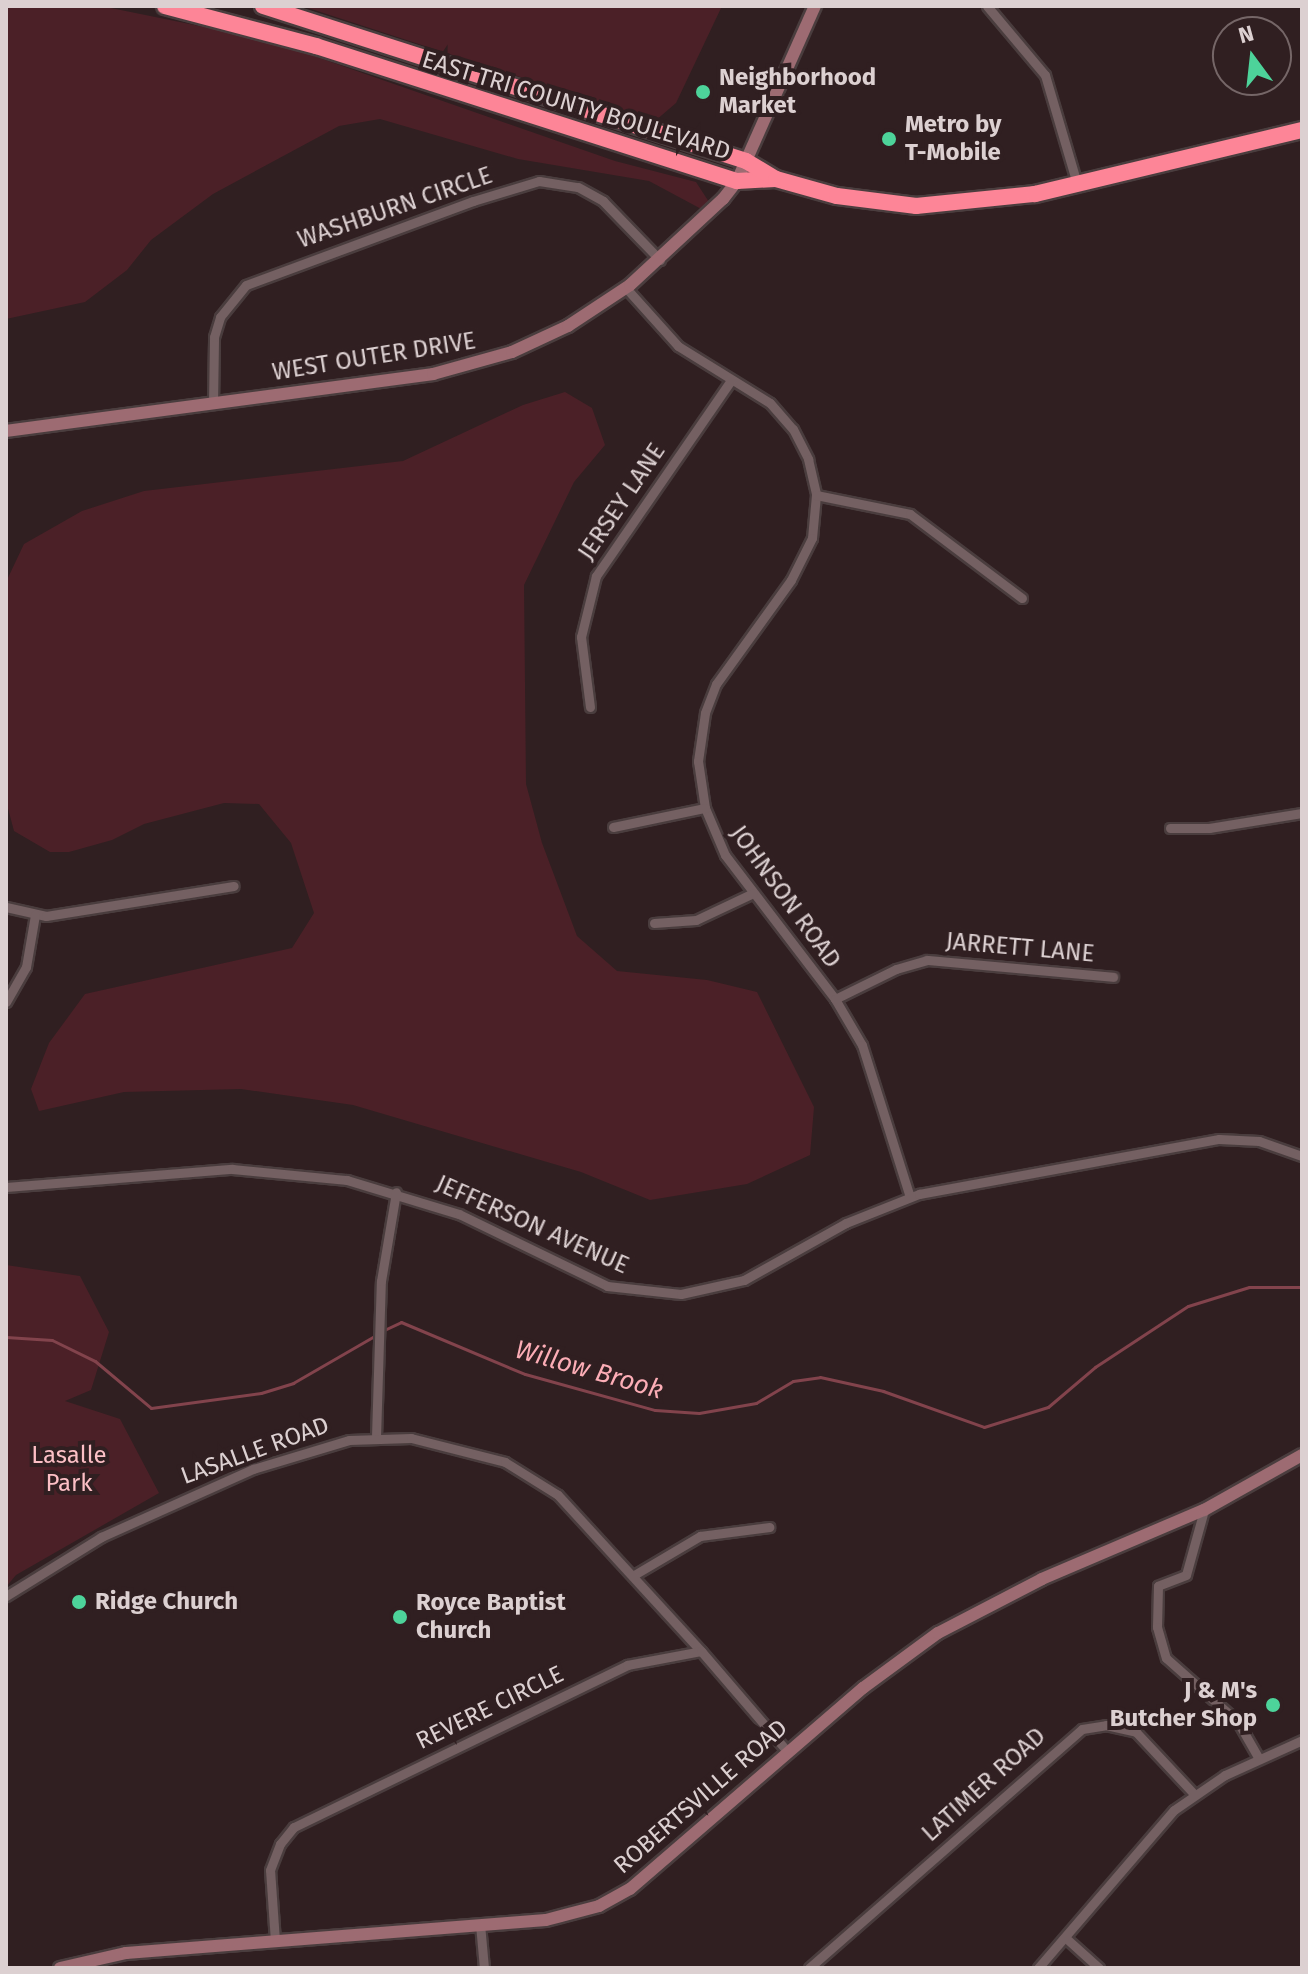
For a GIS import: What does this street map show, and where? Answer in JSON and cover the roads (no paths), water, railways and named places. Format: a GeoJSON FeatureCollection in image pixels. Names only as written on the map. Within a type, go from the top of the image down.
{"type":"FeatureCollection","features":[{"type":"Feature","properties":{"kind":"highway","name":"EAST TRI COUNTY BOULEVARD"},"geometry":{"type":"LineString","coordinates":[[165,6],[316,46],[737,181],[776,179]]}},
{"type":"Feature","properties":{"kind":"highway","name":"EAST TRI COUNTY BOULEVARD"},"geometry":{"type":"LineString","coordinates":[[263,6],[746,161],[776,179]]}},
{"type":"Feature","properties":{"kind":"highway"},"geometry":{"type":"LineString","coordinates":[[776,179],[837,196],[916,206],[993,201],[1302,130]]}},
{"type":"Feature","properties":{"kind":"street","name":"WEST OUTER DRIVE"},"geometry":{"type":"LineString","coordinates":[[6,431],[479,364],[567,327],[626,288],[660,260],[737,181],[815,6]]}},
{"type":"Feature","properties":{"kind":"street"},"geometry":{"type":"LineString","coordinates":[[987,6],[1034,56],[1053,94],[1077,184]]}},
{"type":"Feature","properties":{"kind":"street","name":"WASHBURN CIRCLE"},"geometry":{"type":"LineString","coordinates":[[213,404],[214,337],[220,317],[246,285],[473,201],[539,181],[578,187],[603,201],[660,260]]}},
{"type":"Feature","properties":{"kind":"street","name":"JOHNSON ROAD"},"geometry":{"type":"LineString","coordinates":[[626,288],[678,346],[770,403],[793,429],[808,459],[816,495],[804,559],[727,665],[705,713],[698,761],[705,808],[725,855],[835,999],[875,1079],[910,1197]]}},
{"type":"Feature","properties":{"kind":"street","name":"JERSEY LANE"},"geometry":{"type":"LineString","coordinates":[[590,707],[581,637],[596,576],[731,380]]}},
{"type":"Feature","properties":{"kind":"street"},"geometry":{"type":"LineString","coordinates":[[816,495],[910,514],[1022,598]]}},
{"type":"Feature","properties":{"kind":"street"},"geometry":{"type":"LineString","coordinates":[[613,827],[705,808]]}},
{"type":"Feature","properties":{"kind":"street"},"geometry":{"type":"LineString","coordinates":[[1170,828],[1209,828],[1302,813]]}},
{"type":"Feature","properties":{"kind":"street"},"geometry":{"type":"LineString","coordinates":[[6,907],[35,915],[234,886]]}},
{"type":"Feature","properties":{"kind":"street"},"geometry":{"type":"LineString","coordinates":[[654,923],[696,920],[753,893]]}},
{"type":"Feature","properties":{"kind":"street"},"geometry":{"type":"LineString","coordinates":[[6,1002],[26,967],[35,915]]}},
{"type":"Feature","properties":{"kind":"street","name":"JARRETT LANE"},"geometry":{"type":"LineString","coordinates":[[835,999],[896,969],[927,960],[1113,977]]}},
{"type":"Feature","properties":{"kind":"street","name":"JEFFERSON AVENUE"},"geometry":{"type":"LineString","coordinates":[[6,1187],[232,1169],[305,1174],[396,1192],[480,1222],[607,1286],[681,1294],[744,1280],[846,1223],[910,1197],[1219,1139],[1259,1141],[1302,1156]]}},
{"type":"Feature","properties":{"kind":"street"},"geometry":{"type":"LineString","coordinates":[[376,1437],[381,1281],[396,1192]]}},
{"type":"Feature","properties":{"kind":"street","name":"LASALLE ROAD"},"geometry":{"type":"LineString","coordinates":[[6,1596],[154,1510],[318,1446],[376,1437],[441,1441],[505,1462],[580,1513],[701,1651]]}},
{"type":"Feature","properties":{"kind":"street","name":"ROBERTSVILLE ROAD"},"geometry":{"type":"LineString","coordinates":[[60,1968],[126,1953],[567,1916],[612,1900],[895,1662],[948,1627],[1042,1579],[1204,1510],[1299,1461]]}},
{"type":"Feature","properties":{"kind":"street"},"geometry":{"type":"LineString","coordinates":[[1204,1510],[1186,1575],[1158,1586],[1157,1627],[1166,1658],[1238,1722],[1258,1757]]}},
{"type":"Feature","properties":{"kind":"street"},"geometry":{"type":"LineString","coordinates":[[634,1575],[700,1536],[769,1527]]}},
{"type":"Feature","properties":{"kind":"street"},"geometry":{"type":"LineString","coordinates":[[701,1651],[788,1752]]}},
{"type":"Feature","properties":{"kind":"street","name":"REVERE CIRCLE"},"geometry":{"type":"LineString","coordinates":[[275,1941],[270,1870],[280,1844],[294,1827],[627,1665],[701,1651]]}},
{"type":"Feature","properties":{"kind":"street","name":"LATIMER ROAD"},"geometry":{"type":"LineString","coordinates":[[809,1968],[1082,1729],[1106,1725],[1136,1732],[1195,1795]]}},
{"type":"Feature","properties":{"kind":"street"},"geometry":{"type":"LineString","coordinates":[[1038,1968],[1068,1940],[1157,1829],[1195,1795],[1258,1757],[1302,1740]]}},
{"type":"Feature","properties":{"kind":"street"},"geometry":{"type":"LineString","coordinates":[[480,1924],[484,1968]]}},
{"type":"Feature","properties":{"kind":"street"},"geometry":{"type":"LineString","coordinates":[[1068,1940],[1099,1968]]}},
{"type":"Feature","properties":{"kind":"waterway","name":"Willow Brook"},"geometry":{"type":"LineString","coordinates":[[382,1331],[401,1322],[525,1374],[655,1410],[699,1413],[756,1403],[793,1381],[820,1377],[883,1391],[984,1427],[1048,1407],[1095,1367],[1188,1306],[1249,1287],[1302,1287]]}},
{"type":"Feature","properties":{"kind":"waterway","name":"Willow Brook"},"geometry":{"type":"LineString","coordinates":[[6,1337],[52,1340],[95,1361],[151,1408],[261,1393],[293,1383],[376,1335]]}},
{"type":"Feature","properties":{"kind":"place","name":"Neighborhood Market"},"geometry":{"type":"Point","coordinates":[703,92]}},
{"type":"Feature","properties":{"kind":"place","name":"Metro by T-Mobile"},"geometry":{"type":"Point","coordinates":[889,139]}},
{"type":"Feature","properties":{"kind":"place","name":"Ridge Church"},"geometry":{"type":"Point","coordinates":[79,1602]}},
{"type":"Feature","properties":{"kind":"place","name":"Royce Baptist Church"},"geometry":{"type":"Point","coordinates":[400,1617]}},
{"type":"Feature","properties":{"kind":"place","name":"J & M's Butcher Shop"},"geometry":{"type":"Point","coordinates":[1273,1705]}},
{"type":"Feature","properties":{"kind":"park label","name":"Lasalle Park"},"geometry":{"type":"Point","coordinates":[69,1470]}}]}
